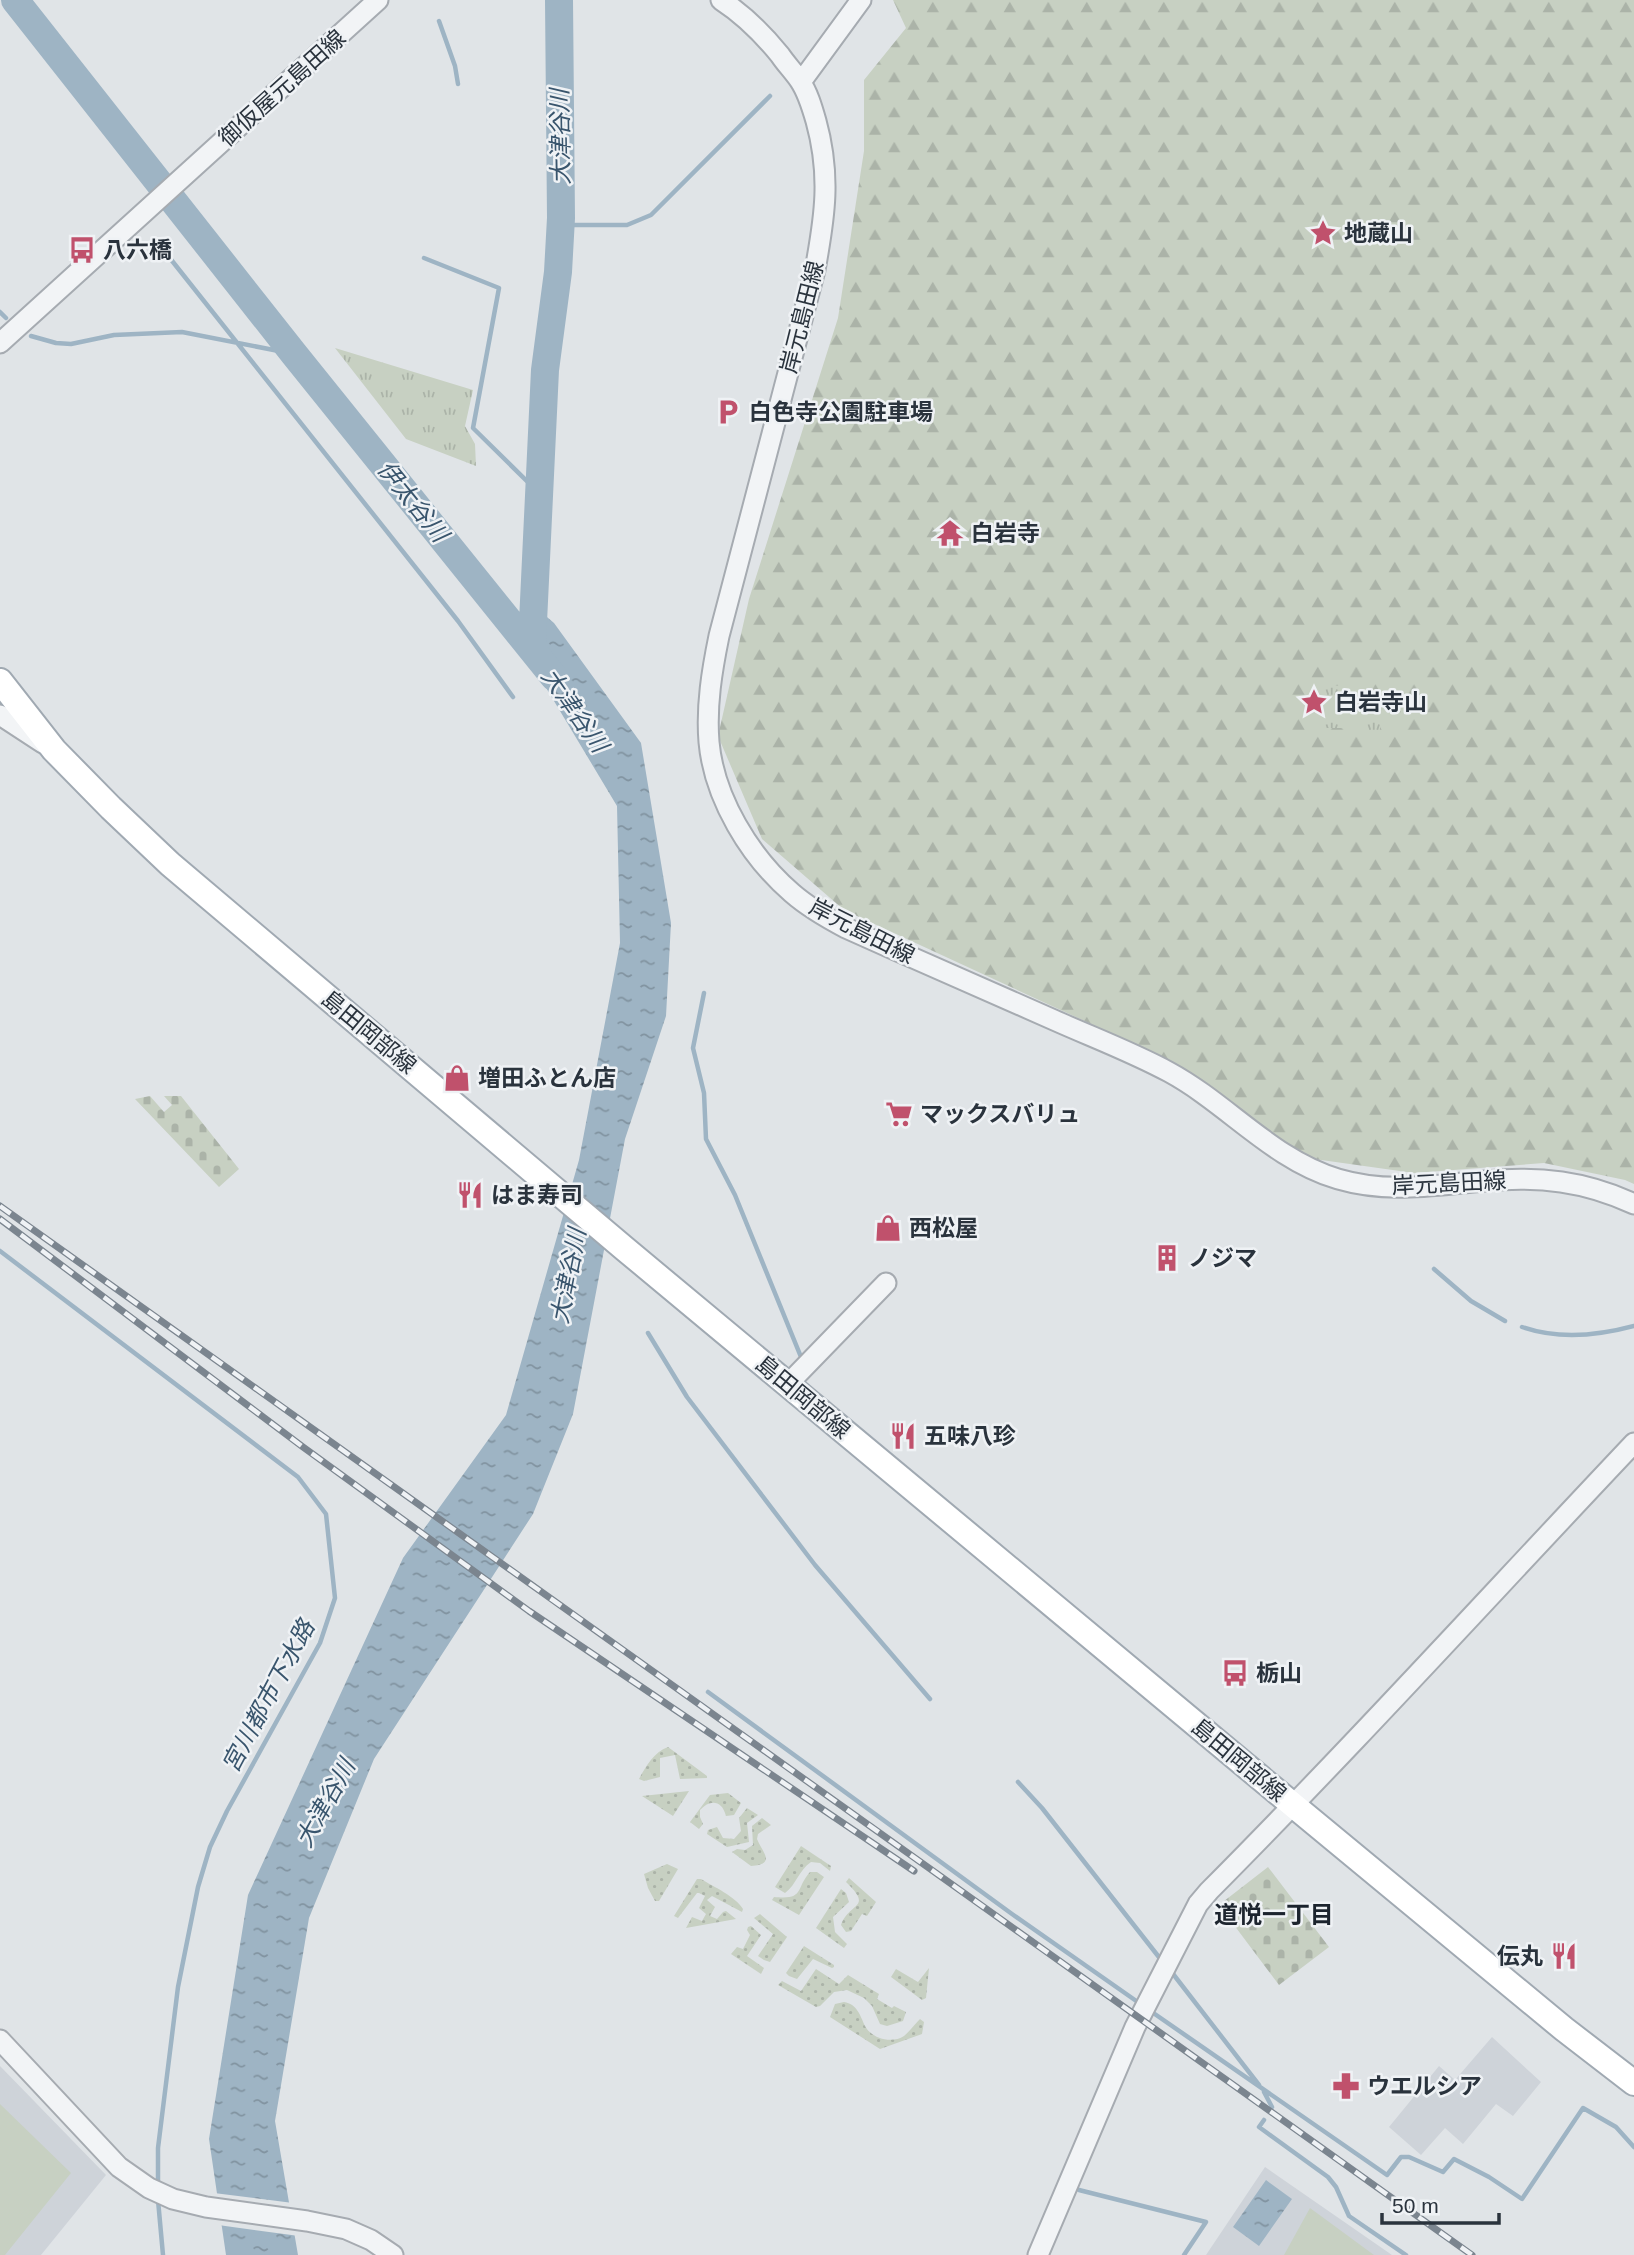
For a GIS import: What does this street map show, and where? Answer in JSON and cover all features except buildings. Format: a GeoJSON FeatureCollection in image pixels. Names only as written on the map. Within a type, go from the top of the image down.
{"type":"FeatureCollection","features":[{"type":"Feature","properties":{"kind":"main road","name":"島田岡部線"},"geometry":{"type":"LineString","coordinates":[[0,681],[54,750],[170,864],[625,1249],[1564,2029],[1634,2083]]}},
{"type":"Feature","properties":{"kind":"street","name":"御仮屋元島田線"},"geometry":{"type":"LineString","coordinates":[[0,343],[378,0]]}},
{"type":"Feature","properties":{"kind":"street","name":"岸元島田線"},"geometry":{"type":"LineString","coordinates":[[721,0],[737,11],[768,41],[800,82],[811,105],[823,144],[827,184],[823,229],[815,270],[719,636],[711,678],[709,743],[714,768],[729,809],[755,852],[774,876],[819,913],[846,928],[1172,1074],[1275,1148],[1317,1172],[1356,1184],[1384,1187],[1425,1188],[1528,1179],[1570,1182],[1610,1193],[1634,1204]]}},
{"type":"Feature","properties":{"kind":"street"},"geometry":{"type":"LineString","coordinates":[[800,82],[861,0]]}},
{"type":"Feature","properties":{"kind":"street"},"geometry":{"type":"LineString","coordinates":[[0,715],[54,750]]}},
{"type":"Feature","properties":{"kind":"street"},"geometry":{"type":"LineString","coordinates":[[788,1384],[886,1283]]}},
{"type":"Feature","properties":{"kind":"street"},"geometry":{"type":"LineString","coordinates":[[1038,2255],[1146,2007],[1204,1897],[1634,1443]]}},
{"type":"Feature","properties":{"kind":"street"},"geometry":{"type":"LineString","coordinates":[[0,2040],[119,2167],[149,2188],[206,2207],[346,2229],[371,2240],[393,2255]]}},
{"type":"Feature","properties":{"kind":"shaded area"},"geometry":{"type":"Polygon","coordinates":[[[1492,2037],[1541,2082],[1513,2116],[1496,2104],[1463,2144],[1445,2128],[1421,2155],[1389,2127],[1439,2066],[1455,2080],[1492,2037]]]}},
{"type":"Feature","properties":{"kind":"shaded area"},"geometry":{"type":"Polygon","coordinates":[[[0,2066],[106,2175],[41,2255],[0,2255],[0,2066]]]}},
{"type":"Feature","properties":{"kind":"shaded area"},"geometry":{"type":"Polygon","coordinates":[[[1265,2167],[1392,2255],[1206,2255],[1265,2167]]]}},
{"type":"Feature","properties":{"kind":"green space"},"geometry":{"type":"Polygon","coordinates":[[[893,0],[1634,0],[1634,1184],[1544,1163],[1414,1173],[1307,1158],[1213,1091],[1117,1036],[844,910],[762,839],[718,736],[749,599],[838,318],[864,151],[864,80],[906,28],[893,0]]]}},
{"type":"Feature","properties":{"kind":"green space"},"geometry":{"type":"Polygon","coordinates":[[[335,348],[473,390],[465,426],[475,444],[476,466],[406,439],[335,348]]]}},
{"type":"Feature","properties":{"kind":"green space"},"geometry":{"type":"Polygon","coordinates":[[[1312,683],[1383,695],[1379,739],[1341,728],[1306,728],[1312,683]]]}},
{"type":"Feature","properties":{"kind":"green space"},"geometry":{"type":"Polygon","coordinates":[[[150,1096],[164,1112],[172,1105],[164,1096],[181,1096],[239,1169],[219,1187],[135,1099],[150,1096]]]}},
{"type":"Feature","properties":{"kind":"green space"},"geometry":{"type":"Polygon","coordinates":[[[668,1747],[707,1778],[680,1779],[675,1755],[660,1758],[660,1777],[644,1781],[639,1779],[655,1756],[668,1747]]]}},
{"type":"Feature","properties":{"kind":"green space"},"geometry":{"type":"Polygon","coordinates":[[[689,1791],[673,1816],[642,1796],[689,1791]]]}},
{"type":"Feature","properties":{"kind":"green space"},"geometry":{"type":"Polygon","coordinates":[[[728,1793],[741,1803],[734,1815],[726,1816],[719,1804],[712,1803],[700,1810],[703,1824],[699,1829],[690,1822],[710,1795],[728,1793]]]}},
{"type":"Feature","properties":{"kind":"green space"},"geometry":{"type":"Polygon","coordinates":[[[747,1808],[758,1815],[747,1823],[749,1842],[727,1847],[707,1834],[708,1830],[717,1827],[723,1838],[734,1839],[741,1831],[739,1818],[747,1808]]]}},
{"type":"Feature","properties":{"kind":"green space"},"geometry":{"type":"Polygon","coordinates":[[[762,1818],[771,1825],[758,1834],[757,1839],[766,1860],[751,1866],[732,1852],[737,1849],[745,1850],[753,1845],[752,1826],[762,1818]]]}},
{"type":"Feature","properties":{"kind":"green space"},"geometry":{"type":"Polygon","coordinates":[[[801,1846],[831,1866],[830,1871],[820,1863],[811,1862],[785,1893],[775,1887],[801,1846]]]}},
{"type":"Feature","properties":{"kind":"green space"},"geometry":{"type":"Polygon","coordinates":[[[667,1864],[678,1869],[659,1901],[655,1901],[644,1874],[667,1864]]]}},
{"type":"Feature","properties":{"kind":"green space"},"geometry":{"type":"Polygon","coordinates":[[[1268,1867],[1329,1947],[1279,1985],[1219,1905],[1268,1867]]]}},
{"type":"Feature","properties":{"kind":"green space"},"geometry":{"type":"Polygon","coordinates":[[[810,1872],[817,1872],[824,1877],[799,1915],[772,1900],[774,1897],[795,1895],[810,1872]]]}},
{"type":"Feature","properties":{"kind":"green space"},"geometry":{"type":"Polygon","coordinates":[[[849,1878],[876,1902],[867,1916],[862,1914],[851,1931],[846,1932],[841,1925],[859,1901],[846,1882],[849,1878]]]}},
{"type":"Feature","properties":{"kind":"green space"},"geometry":{"type":"Polygon","coordinates":[[[697,1879],[724,1892],[743,1909],[742,1912],[712,1896],[707,1900],[715,1907],[710,1916],[717,1919],[726,1911],[736,1919],[686,1928],[692,1917],[702,1921],[706,1914],[699,1908],[705,1896],[699,1893],[678,1918],[674,1916],[697,1879]]]}},
{"type":"Feature","properties":{"kind":"green space"},"geometry":{"type":"Polygon","coordinates":[[[841,1889],[846,1893],[849,1902],[833,1917],[835,1932],[847,1944],[844,1948],[816,1928],[841,1889]]]}},
{"type":"Feature","properties":{"kind":"green space"},"geometry":{"type":"Polygon","coordinates":[[[760,1914],[787,1937],[770,1962],[758,1956],[773,1934],[754,1918],[760,1914]]]}},
{"type":"Feature","properties":{"kind":"green space"},"geometry":{"type":"Polygon","coordinates":[[[751,1926],[761,1935],[747,1956],[764,1968],[761,1974],[731,1954],[737,1947],[743,1949],[750,1935],[748,1927],[751,1926]]]}},
{"type":"Feature","properties":{"kind":"green space"},"geometry":{"type":"Polygon","coordinates":[[[804,1946],[834,1967],[813,1959],[797,1979],[789,1976],[786,1973],[804,1946]]]}},
{"type":"Feature","properties":{"kind":"green space"},"geometry":{"type":"Polygon","coordinates":[[[929,1968],[926,1998],[922,2000],[891,1977],[896,1969],[918,1982],[929,1968]]]}},
{"type":"Feature","properties":{"kind":"green space"},"geometry":{"type":"Polygon","coordinates":[[[816,1969],[839,1984],[848,1975],[879,1994],[877,1999],[906,2012],[903,2021],[887,2026],[880,2024],[872,2006],[864,1998],[847,1990],[834,1992],[816,2007],[778,1985],[782,1981],[801,1991],[816,1969]]]}},
{"type":"Feature","properties":{"kind":"green space"},"geometry":{"type":"Polygon","coordinates":[[[844,2002],[855,2008],[868,2030],[877,2037],[888,2040],[899,2038],[920,2019],[924,2022],[922,2034],[880,2049],[830,2017],[835,2004],[844,2002]]]}},
{"type":"Feature","properties":{"kind":"green space"},"geometry":{"type":"Polygon","coordinates":[[[0,2104],[71,2173],[5,2255],[0,2255],[0,2104]]]}},
{"type":"Feature","properties":{"kind":"green space"},"geometry":{"type":"Polygon","coordinates":[[[1310,2208],[1374,2255],[1284,2255],[1310,2208]]]}},
{"type":"Feature","properties":{"kind":"water"},"geometry":{"type":"Polygon","coordinates":[[[534,606],[554,623],[641,743],[671,923],[666,1016],[625,1139],[573,1414],[533,1514],[374,1759],[309,1918],[275,2121],[298,2255],[226,2255],[209,2139],[248,1895],[403,1558],[506,1415],[579,1160],[620,943],[617,806],[542,681],[531,647],[534,606]]]}},
{"type":"Feature","properties":{"kind":"water"},"geometry":{"type":"Polygon","coordinates":[[[1266,2180],[1292,2199],[1259,2246],[1233,2227],[1266,2180]]]}},
{"type":"Feature","properties":{"kind":"pier"},"geometry":{"type":"Polygon","coordinates":[[[214,2193],[293,2203],[299,2236],[218,2225],[214,2193]]]}},
{"type":"Feature","properties":{"kind":"waterway","name":"伊太谷川"},"geometry":{"type":"LineString","coordinates":[[15,0],[294,354],[554,677]]}},
{"type":"Feature","properties":{"kind":"waterway","name":"大津谷川"},"geometry":{"type":"LineString","coordinates":[[532,643],[545,370],[558,272],[561,218],[559,0]]}},
{"type":"Feature","properties":{"kind":"waterway"},"geometry":{"type":"LineString","coordinates":[[439,21],[455,66],[458,84]]}},
{"type":"Feature","properties":{"kind":"waterway"},"geometry":{"type":"LineString","coordinates":[[560,225],[627,225],[651,215],[770,96]]}},
{"type":"Feature","properties":{"kind":"waterway"},"geometry":{"type":"LineString","coordinates":[[169,257],[458,621],[513,697]]}},
{"type":"Feature","properties":{"kind":"waterway"},"geometry":{"type":"LineString","coordinates":[[424,258],[499,288],[473,428],[540,494]]}},
{"type":"Feature","properties":{"kind":"waterway"},"geometry":{"type":"LineString","coordinates":[[0,312],[6,318]]}},
{"type":"Feature","properties":{"kind":"waterway"},"geometry":{"type":"LineString","coordinates":[[31,336],[71,344],[114,335],[182,332],[294,354]]}},
{"type":"Feature","properties":{"kind":"waterway"},"geometry":{"type":"LineString","coordinates":[[704,993],[693,1048],[704,1093],[706,1139],[735,1195],[801,1357]]}},
{"type":"Feature","properties":{"kind":"waterway","name":"宮川都市下水路"},"geometry":{"type":"LineString","coordinates":[[0,1251],[298,1477],[326,1514],[335,1598],[320,1643],[227,1811],[210,1847],[198,1887],[178,1987],[158,2148],[158,2187]]}},
{"type":"Feature","properties":{"kind":"waterway"},"geometry":{"type":"LineString","coordinates":[[1434,1269],[1471,1301],[1505,1321]]}},
{"type":"Feature","properties":{"kind":"waterway"},"geometry":{"type":"LineString","coordinates":[[1522,1327],[1550,1334],[1578,1335],[1634,1326]]}},
{"type":"Feature","properties":{"kind":"waterway"},"geometry":{"type":"LineString","coordinates":[[648,1333],[687,1397],[815,1565],[930,1699]]}},
{"type":"Feature","properties":{"kind":"waterway"},"geometry":{"type":"LineString","coordinates":[[708,1692],[1012,1914],[1142,2005]]}},
{"type":"Feature","properties":{"kind":"waterway"},"geometry":{"type":"LineString","coordinates":[[1018,1782],[1042,1808],[1162,1961]]}},
{"type":"Feature","properties":{"kind":"waterway"},"geometry":{"type":"LineString","coordinates":[[1170,1970],[1259,2085]]}},
{"type":"Feature","properties":{"kind":"waterway"},"geometry":{"type":"LineString","coordinates":[[1149,2010],[1387,2175],[1401,2157],[1409,2157],[1443,2172],[1454,2159],[1489,2177],[1522,2199],[1583,2108],[1616,2127],[1634,2147]]}},
{"type":"Feature","properties":{"kind":"waterway"},"geometry":{"type":"LineString","coordinates":[[1264,2092],[1272,2107]]}},
{"type":"Feature","properties":{"kind":"waterway"},"geometry":{"type":"LineString","coordinates":[[1264,2120],[1259,2127],[1328,2177],[1336,2187],[1349,2216],[1406,2255]]}},
{"type":"Feature","properties":{"kind":"waterway"},"geometry":{"type":"LineString","coordinates":[[1079,2190],[1206,2222],[1184,2255]]}},
{"type":"Feature","properties":{"kind":"waterway"},"geometry":{"type":"LineString","coordinates":[[158,2200],[163,2255]]}},
{"type":"Feature","properties":{"kind":"railway"},"geometry":{"type":"LineString","coordinates":[[0,1206],[1472,2255]]}},
{"type":"Feature","properties":{"kind":"railway"},"geometry":{"type":"LineString","coordinates":[[0,1219],[303,1447],[529,1611],[914,1871]]}},
{"type":"Feature","properties":{"kind":"place","name":"地蔵山"},"geometry":{"type":"Point","coordinates":[1323,233]}},
{"type":"Feature","properties":{"kind":"place","name":"八六橋"},"geometry":{"type":"Point","coordinates":[82,250]}},
{"type":"Feature","properties":{"kind":"place","name":"白色寺公園駐車場"},"geometry":{"type":"Point","coordinates":[728,412]}},
{"type":"Feature","properties":{"kind":"place","name":"白岩寺"},"geometry":{"type":"Point","coordinates":[950,533]}},
{"type":"Feature","properties":{"kind":"place","name":"白岩寺山"},"geometry":{"type":"Point","coordinates":[1314,702]}},
{"type":"Feature","properties":{"kind":"place","name":"増田ふとん店"},"geometry":{"type":"Point","coordinates":[457,1078]}},
{"type":"Feature","properties":{"kind":"place","name":"マックスバリュ"},"geometry":{"type":"Point","coordinates":[899,1114]}},
{"type":"Feature","properties":{"kind":"place","name":"はま寿司"},"geometry":{"type":"Point","coordinates":[470,1195]}},
{"type":"Feature","properties":{"kind":"place","name":"西松屋"},"geometry":{"type":"Point","coordinates":[888,1228]}},
{"type":"Feature","properties":{"kind":"place","name":"ノジマ"},"geometry":{"type":"Point","coordinates":[1167,1258]}},
{"type":"Feature","properties":{"kind":"place","name":"五味八珍"},"geometry":{"type":"Point","coordinates":[903,1436]}},
{"type":"Feature","properties":{"kind":"place","name":"栃山"},"geometry":{"type":"Point","coordinates":[1235,1673]}},
{"type":"Feature","properties":{"kind":"place","name":"伝丸"},"geometry":{"type":"Point","coordinates":[1564,1956]}},
{"type":"Feature","properties":{"kind":"place","name":"ウエルシア"},"geometry":{"type":"Point","coordinates":[1346,2086]}},
{"type":"Feature","properties":{"kind":"district","name":"道悦一丁目"},"geometry":{"type":"Point","coordinates":[1274,1914]}}]}
